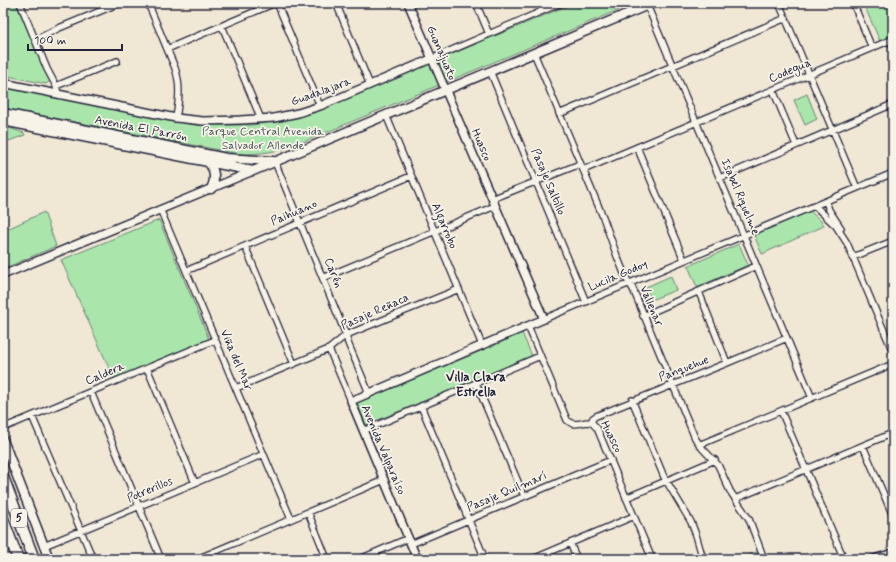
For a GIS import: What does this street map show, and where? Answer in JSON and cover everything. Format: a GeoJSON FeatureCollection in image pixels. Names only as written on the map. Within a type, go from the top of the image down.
{"type":"FeatureCollection","features":[{"type":"Feature","properties":{"kind":"highway","name":"5"},"geometry":{"type":"LineString","coordinates":[[3,477],[34,559]]}},
{"type":"Feature","properties":{"kind":"highway","name":"5"},"geometry":{"type":"LineString","coordinates":[[3,519],[18,559]]}},
{"type":"Feature","properties":{"kind":"main road"},"geometry":{"type":"LineString","coordinates":[[253,171],[650,4]]}},
{"type":"Feature","properties":{"kind":"main road","name":"Avenida El Parrón"},"geometry":{"type":"LineString","coordinates":[[3,113],[226,158],[275,162]]}},
{"type":"Feature","properties":{"kind":"main road","name":"Avenida El Parrón"},"geometry":{"type":"LineString","coordinates":[[3,121],[253,171]]}},
{"type":"Feature","properties":{"kind":"main road"},"geometry":{"type":"LineString","coordinates":[[208,162],[215,175],[211,189]]}},
{"type":"Feature","properties":{"kind":"main road"},"geometry":{"type":"LineString","coordinates":[[3,440],[49,559]]}},
{"type":"Feature","properties":{"kind":"street"},"geometry":{"type":"LineString","coordinates":[[20,3],[57,90],[117,61]]}},
{"type":"Feature","properties":{"kind":"street"},"geometry":{"type":"LineString","coordinates":[[35,40],[59,28],[120,3]]}},
{"type":"Feature","properties":{"kind":"street"},"geometry":{"type":"LineString","coordinates":[[148,3],[177,73],[179,96],[176,118]]}},
{"type":"Feature","properties":{"kind":"street"},"geometry":{"type":"LineString","coordinates":[[167,49],[276,3],[320,106]]}},
{"type":"Feature","properties":{"kind":"street"},"geometry":{"type":"LineString","coordinates":[[336,3],[370,85]]}},
{"type":"Feature","properties":{"kind":"street","name":"Guanajuato"},"geometry":{"type":"LineString","coordinates":[[408,3],[445,90]]}},
{"type":"Feature","properties":{"kind":"street"},"geometry":{"type":"LineString","coordinates":[[476,3],[489,34]]}},
{"type":"Feature","properties":{"kind":"street"},"geometry":{"type":"LineString","coordinates":[[538,3],[542,11]]}},
{"type":"Feature","properties":{"kind":"street","name":"Guadalajara"},"geometry":{"type":"LineString","coordinates":[[3,83],[57,90],[176,118],[208,121],[261,119],[288,116],[320,106],[561,3]]}},
{"type":"Feature","properties":{"kind":"street"},"geometry":{"type":"LineString","coordinates":[[779,3],[857,188]]}},
{"type":"Feature","properties":{"kind":"street"},"geometry":{"type":"LineString","coordinates":[[853,3],[872,48]]}},
{"type":"Feature","properties":{"kind":"street","name":"Isabel Riquelme"},"geometry":{"type":"LineString","coordinates":[[650,4],[696,123],[812,398]]}},
{"type":"Feature","properties":{"kind":"street"},"geometry":{"type":"LineString","coordinates":[[559,114],[786,18]]}},
{"type":"Feature","properties":{"kind":"street"},"geometry":{"type":"LineString","coordinates":[[222,26],[261,119]]}},
{"type":"Feature","properties":{"kind":"street"},"geometry":{"type":"LineString","coordinates":[[891,40],[893,48]]}},
{"type":"Feature","properties":{"kind":"street","name":"Codegua"},"geometry":{"type":"LineString","coordinates":[[582,170],[891,40]]}},
{"type":"Feature","properties":{"kind":"street","name":"Vallenar"},"geometry":{"type":"LineString","coordinates":[[534,53],[607,228],[617,256],[699,445],[715,460],[735,499],[749,519],[764,559]]}},
{"type":"Feature","properties":{"kind":"street","name":"Pasaje Saltillo"},"geometry":{"type":"LineString","coordinates":[[490,71],[586,302]]}},
{"type":"Feature","properties":{"kind":"street","name":"Huasco"},"geometry":{"type":"LineString","coordinates":[[445,90],[544,319]]}},
{"type":"Feature","properties":{"kind":"street"},"geometry":{"type":"LineString","coordinates":[[773,90],[796,145]]}},
{"type":"Feature","properties":{"kind":"street"},"geometry":{"type":"LineString","coordinates":[[720,178],[893,104]]}},
{"type":"Feature","properties":{"kind":"street","name":"Algarrobo"},"geometry":{"type":"LineString","coordinates":[[386,115],[482,345]]}},
{"type":"Feature","properties":{"kind":"street"},"geometry":{"type":"LineString","coordinates":[[637,147],[684,260]]}},
{"type":"Feature","properties":{"kind":"street","name":"Carén"},"geometry":{"type":"LineString","coordinates":[[275,162],[346,335],[368,393]]}},
{"type":"Feature","properties":{"kind":"street"},"geometry":{"type":"LineString","coordinates":[[323,278],[434,231],[536,182],[580,164]]}},
{"type":"Feature","properties":{"kind":"street"},"geometry":{"type":"LineString","coordinates":[[3,276],[253,171]]}},
{"type":"Feature","properties":{"kind":"street","name":"Lucila Godoy"},"geometry":{"type":"LineString","coordinates":[[351,401],[893,173]]}},
{"type":"Feature","properties":{"kind":"street","name":"Paihuano"},"geometry":{"type":"LineString","coordinates":[[186,270],[411,176]]}},
{"type":"Feature","properties":{"kind":"street"},"geometry":{"type":"LineString","coordinates":[[826,201],[829,210],[843,232],[893,352]]}},
{"type":"Feature","properties":{"kind":"street"},"geometry":{"type":"LineString","coordinates":[[815,206],[836,226],[847,243]]}},
{"type":"Feature","properties":{"kind":"street","name":"Viña del Mar"},"geometry":{"type":"LineString","coordinates":[[160,209],[291,519]]}},
{"type":"Feature","properties":{"kind":"street"},"geometry":{"type":"LineString","coordinates":[[853,257],[893,241]]}},
{"type":"Feature","properties":{"kind":"street"},"geometry":{"type":"LineString","coordinates":[[245,246],[294,364]]}},
{"type":"Feature","properties":{"kind":"street"},"geometry":{"type":"LineString","coordinates":[[644,316],[756,266]]}},
{"type":"Feature","properties":{"kind":"street","name":"Pasaje Reñaca"},"geometry":{"type":"LineString","coordinates":[[236,388],[329,349],[346,335],[459,289]]}},
{"type":"Feature","properties":{"kind":"street"},"geometry":{"type":"LineString","coordinates":[[699,292],[727,363]]}},
{"type":"Feature","properties":{"kind":"street","name":"Huasco"},"geometry":{"type":"LineString","coordinates":[[528,326],[567,420],[571,424],[576,425],[591,422],[597,428],[652,559]]}},
{"type":"Feature","properties":{"kind":"street","name":"Panquehue"},"geometry":{"type":"LineString","coordinates":[[591,422],[594,417],[632,400],[672,384],[678,384],[787,338]]}},
{"type":"Feature","properties":{"kind":"street","name":"Caldera"},"geometry":{"type":"LineString","coordinates":[[3,428],[215,340]]}},
{"type":"Feature","properties":{"kind":"street","name":"Avenida Valparaíso"},"geometry":{"type":"LineString","coordinates":[[329,349],[417,559]]}},
{"type":"Feature","properties":{"kind":"street"},"geometry":{"type":"LineString","coordinates":[[363,430],[540,356]]}},
{"type":"Feature","properties":{"kind":"street"},"geometry":{"type":"LineString","coordinates":[[699,445],[893,364]]}},
{"type":"Feature","properties":{"kind":"street"},"geometry":{"type":"LineString","coordinates":[[147,368],[195,484]]}},
{"type":"Feature","properties":{"kind":"street"},"geometry":{"type":"LineString","coordinates":[[476,383],[524,496]]}},
{"type":"Feature","properties":{"kind":"street"},"geometry":{"type":"LineString","coordinates":[[91,392],[161,559]]}},
{"type":"Feature","properties":{"kind":"street"},"geometry":{"type":"LineString","coordinates":[[632,400],[666,481],[691,522],[703,559]]}},
{"type":"Feature","properties":{"kind":"street"},"geometry":{"type":"LineString","coordinates":[[421,406],[485,559]]}},
{"type":"Feature","properties":{"kind":"street"},"geometry":{"type":"LineString","coordinates":[[781,411],[844,559]]}},
{"type":"Feature","properties":{"kind":"street"},"geometry":{"type":"LineString","coordinates":[[32,416],[93,559]]}},
{"type":"Feature","properties":{"kind":"street"},"geometry":{"type":"LineString","coordinates":[[735,499],[893,433]]}},
{"type":"Feature","properties":{"kind":"street"},"geometry":{"type":"LineString","coordinates":[[863,446],[893,516]]}},
{"type":"Feature","properties":{"kind":"street","name":"Potrerillos"},"geometry":{"type":"LineString","coordinates":[[44,546],[264,454]]}},
{"type":"Feature","properties":{"kind":"street","name":"Pasaje Quilmarí"},"geometry":{"type":"LineString","coordinates":[[360,559],[468,520],[611,460]]}},
{"type":"Feature","properties":{"kind":"street"},"geometry":{"type":"LineString","coordinates":[[626,498],[715,460]]}},
{"type":"Feature","properties":{"kind":"street"},"geometry":{"type":"LineString","coordinates":[[197,559],[384,480]]}},
{"type":"Feature","properties":{"kind":"street"},"geometry":{"type":"LineString","coordinates":[[308,512],[327,559]]}},
{"type":"Feature","properties":{"kind":"street"},"geometry":{"type":"LineString","coordinates":[[533,559],[634,516]]}},
{"type":"Feature","properties":{"kind":"street"},"geometry":{"type":"LineString","coordinates":[[570,543],[577,559]]}},
{"type":"Feature","properties":{"kind":"street"},"geometry":{"type":"LineString","coordinates":[[874,559],[892,556]]}},
{"type":"Feature","properties":{"kind":"green space"},"geometry":{"type":"Polygon","coordinates":[[[3,3],[17,3],[50,81],[46,84],[3,75],[3,3]]]}},
{"type":"Feature","properties":{"kind":"green space","name":"Parque Central Avenida Salvador Allende"},"geometry":{"type":"Polygon","coordinates":[[[574,3],[635,3],[296,145],[275,151],[239,154],[3,108],[3,85],[195,125],[253,125],[294,118],[320,109],[574,3]]]}},
{"type":"Feature","properties":{"kind":"green space"},"geometry":{"type":"Polygon","coordinates":[[[863,3],[893,3],[893,35],[880,41],[863,3]]]}},
{"type":"Feature","properties":{"kind":"green space"},"geometry":{"type":"Polygon","coordinates":[[[807,94],[817,119],[805,125],[794,100],[807,94]]]}},
{"type":"Feature","properties":{"kind":"green space"},"geometry":{"type":"Polygon","coordinates":[[[3,126],[24,133],[25,135],[3,143],[3,126]]]}},
{"type":"Feature","properties":{"kind":"green space"},"geometry":{"type":"Polygon","coordinates":[[[810,211],[822,222],[824,226],[762,254],[754,235],[810,211]]]}},
{"type":"Feature","properties":{"kind":"green space"},"geometry":{"type":"Polygon","coordinates":[[[44,212],[56,246],[3,269],[3,231],[44,212]]]}},
{"type":"Feature","properties":{"kind":"green space"},"geometry":{"type":"Polygon","coordinates":[[[159,220],[209,339],[114,379],[61,260],[159,220]]]}},
{"type":"Feature","properties":{"kind":"green space"},"geometry":{"type":"Polygon","coordinates":[[[739,244],[748,265],[697,287],[688,266],[739,244]]]}},
{"type":"Feature","properties":{"kind":"green space"},"geometry":{"type":"Polygon","coordinates":[[[671,276],[676,290],[651,300],[646,287],[671,276]]]}},
{"type":"Feature","properties":{"kind":"green space"},"geometry":{"type":"Polygon","coordinates":[[[522,333],[532,356],[366,425],[356,401],[522,333]]]}},
{"type":"Feature","properties":{"kind":"green space"},"geometry":{"type":"Polygon","coordinates":[[[756,552],[758,559],[739,559],[756,552]]]}},
{"type":"Feature","properties":{"kind":"district","name":"Villa Clara Estrella"},"geometry":{"type":"Point","coordinates":[476,384]}}]}
